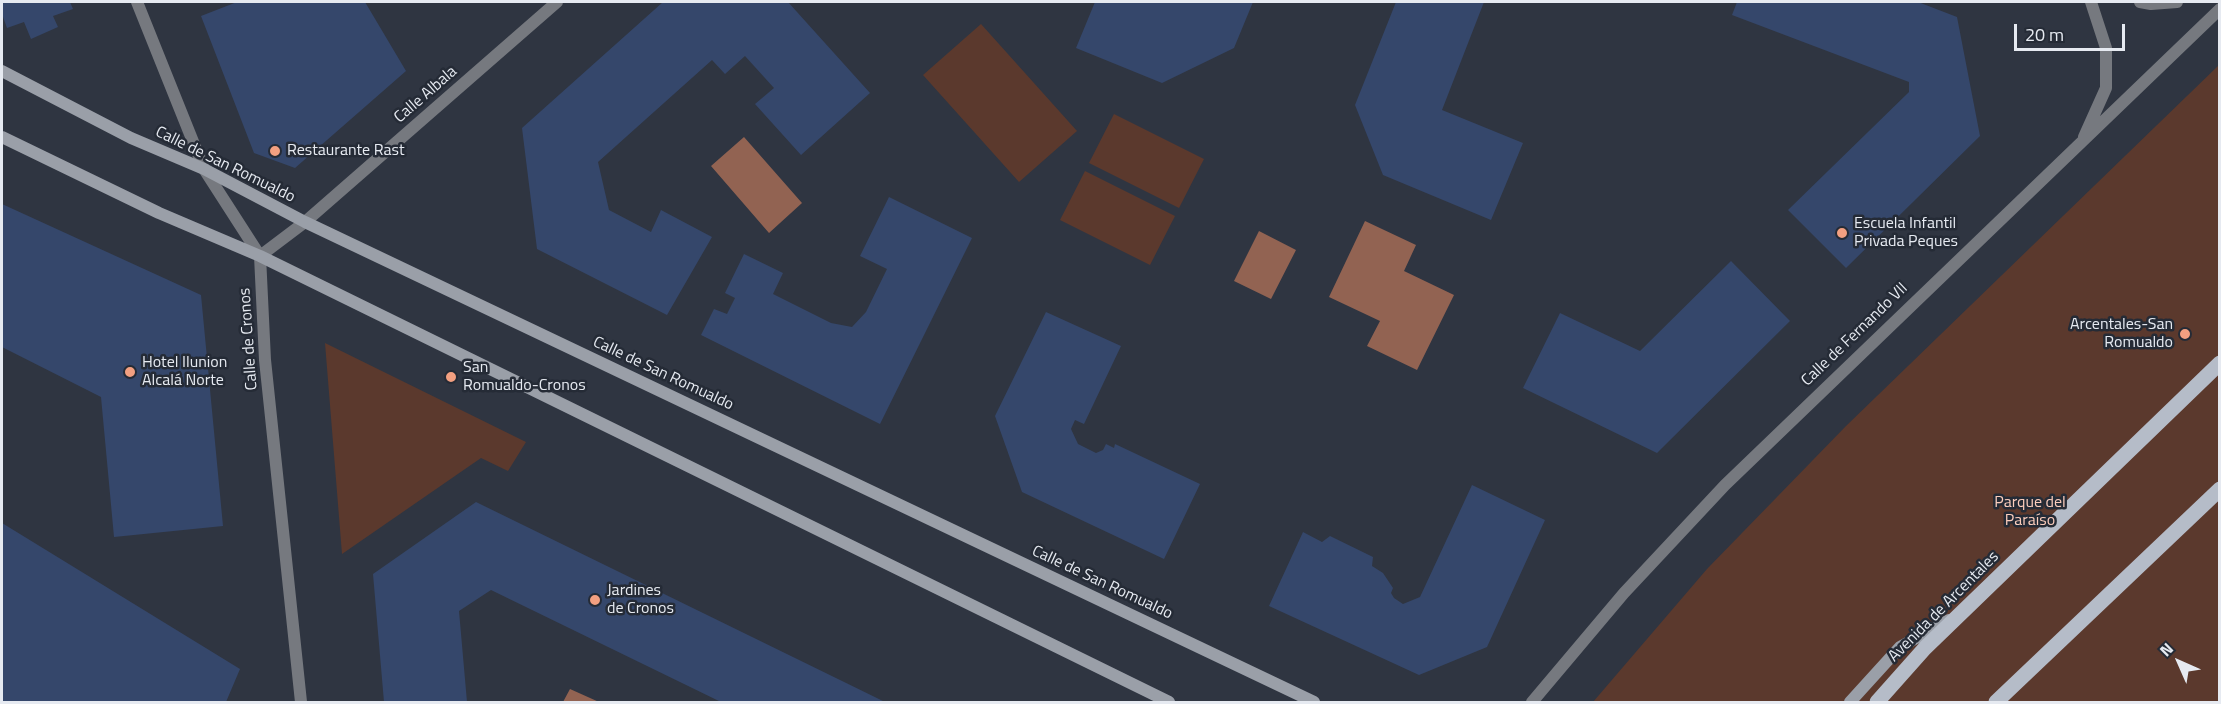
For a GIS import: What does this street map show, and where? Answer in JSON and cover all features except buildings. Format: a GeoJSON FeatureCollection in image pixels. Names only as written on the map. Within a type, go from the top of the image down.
{"type":"FeatureCollection","features":[{"type":"Feature","properties":{"kind":"main road","name":"Calle de San Romualdo"},"geometry":{"type":"LineString","coordinates":[[2,70],[131,138],[204,169],[305,222],[1314,702]]}},
{"type":"Feature","properties":{"kind":"main road"},"geometry":{"type":"LineString","coordinates":[[2,137],[159,213],[260,256],[1168,702]]}},
{"type":"Feature","properties":{"kind":"main road","name":"Avenida de Arcentales"},"geometry":{"type":"LineString","coordinates":[[1877,702],[1925,648],[2220,363]]}},
{"type":"Feature","properties":{"kind":"main road"},"geometry":{"type":"LineString","coordinates":[[1996,702],[2220,489]]}},
{"type":"Feature","properties":{"kind":"main road"},"geometry":{"type":"LineString","coordinates":[[1850,702],[1900,647],[1963,612]]}},
{"type":"Feature","properties":{"kind":"street","name":"Calle de Cronos"},"geometry":{"type":"LineString","coordinates":[[136,2],[204,169],[260,256],[266,360],[301,702]]}},
{"type":"Feature","properties":{"kind":"street","name":"Calle Albala"},"geometry":{"type":"LineString","coordinates":[[260,256],[305,222],[557,2]]}},
{"type":"Feature","properties":{"kind":"street"},"geometry":{"type":"LineString","coordinates":[[2082,142],[2106,88],[2106,48],[2091,2]]}},
{"type":"Feature","properties":{"kind":"street"},"geometry":{"type":"LineString","coordinates":[[2140,2],[2151,4],[2177,2]]}},
{"type":"Feature","properties":{"kind":"street","name":"Calle de Fernando VII"},"geometry":{"type":"LineString","coordinates":[[1532,702],[1624,592],[1725,485],[2220,9]]}},
{"type":"Feature","properties":{"kind":"green space"},"geometry":{"type":"Polygon","coordinates":[[[981,24],[1077,131],[1019,182],[923,75],[981,24]]]}},
{"type":"Feature","properties":{"kind":"green space","name":"Parque del Paraíso"},"geometry":{"type":"Polygon","coordinates":[[[2219,65],[2219,702],[1593,702],[1707,569],[1846,426],[2219,65]]]}},
{"type":"Feature","properties":{"kind":"green space"},"geometry":{"type":"Polygon","coordinates":[[[1114,114],[1204,159],[1179,208],[1089,163],[1114,114]]]}},
{"type":"Feature","properties":{"kind":"green space"},"geometry":{"type":"Polygon","coordinates":[[[1085,171],[1175,216],[1150,265],[1060,220],[1085,171]]]}},
{"type":"Feature","properties":{"kind":"green space"},"geometry":{"type":"Polygon","coordinates":[[[325,343],[526,442],[508,471],[481,458],[342,554],[325,343]]]}},
{"type":"Feature","properties":{"kind":"shaded area"},"geometry":{"type":"Polygon","coordinates":[[[744,137],[802,203],[769,233],[711,166],[744,137]]]}},
{"type":"Feature","properties":{"kind":"shaded area"},"geometry":{"type":"Polygon","coordinates":[[[1365,221],[1416,245],[1404,271],[1454,295],[1417,370],[1367,346],[1380,321],[1329,297],[1365,221]]]}},
{"type":"Feature","properties":{"kind":"shaded area"},"geometry":{"type":"Polygon","coordinates":[[[1259,231],[1296,250],[1271,299],[1234,281],[1259,231]]]}},
{"type":"Feature","properties":{"kind":"shaded area"},"geometry":{"type":"Polygon","coordinates":[[[570,689],[599,702],[563,702],[570,689]]]}},
{"type":"Feature","properties":{"kind":"place","name":"Restaurante Rast"},"geometry":{"type":"Point","coordinates":[275,151]}},
{"type":"Feature","properties":{"kind":"place","name":"Escuela Infantil Privada Peques"},"geometry":{"type":"Point","coordinates":[1842,233]}},
{"type":"Feature","properties":{"kind":"place","name":"Arcentales-San Romualdo"},"geometry":{"type":"Point","coordinates":[2185,334]}},
{"type":"Feature","properties":{"kind":"place","name":"Hotel Ilunion Alcalá Norte"},"geometry":{"type":"Point","coordinates":[130,372]}},
{"type":"Feature","properties":{"kind":"place","name":"San Romualdo-Cronos"},"geometry":{"type":"Point","coordinates":[451,377]}},
{"type":"Feature","properties":{"kind":"place","name":"Jardines de Cronos"},"geometry":{"type":"Point","coordinates":[595,600]}}]}
